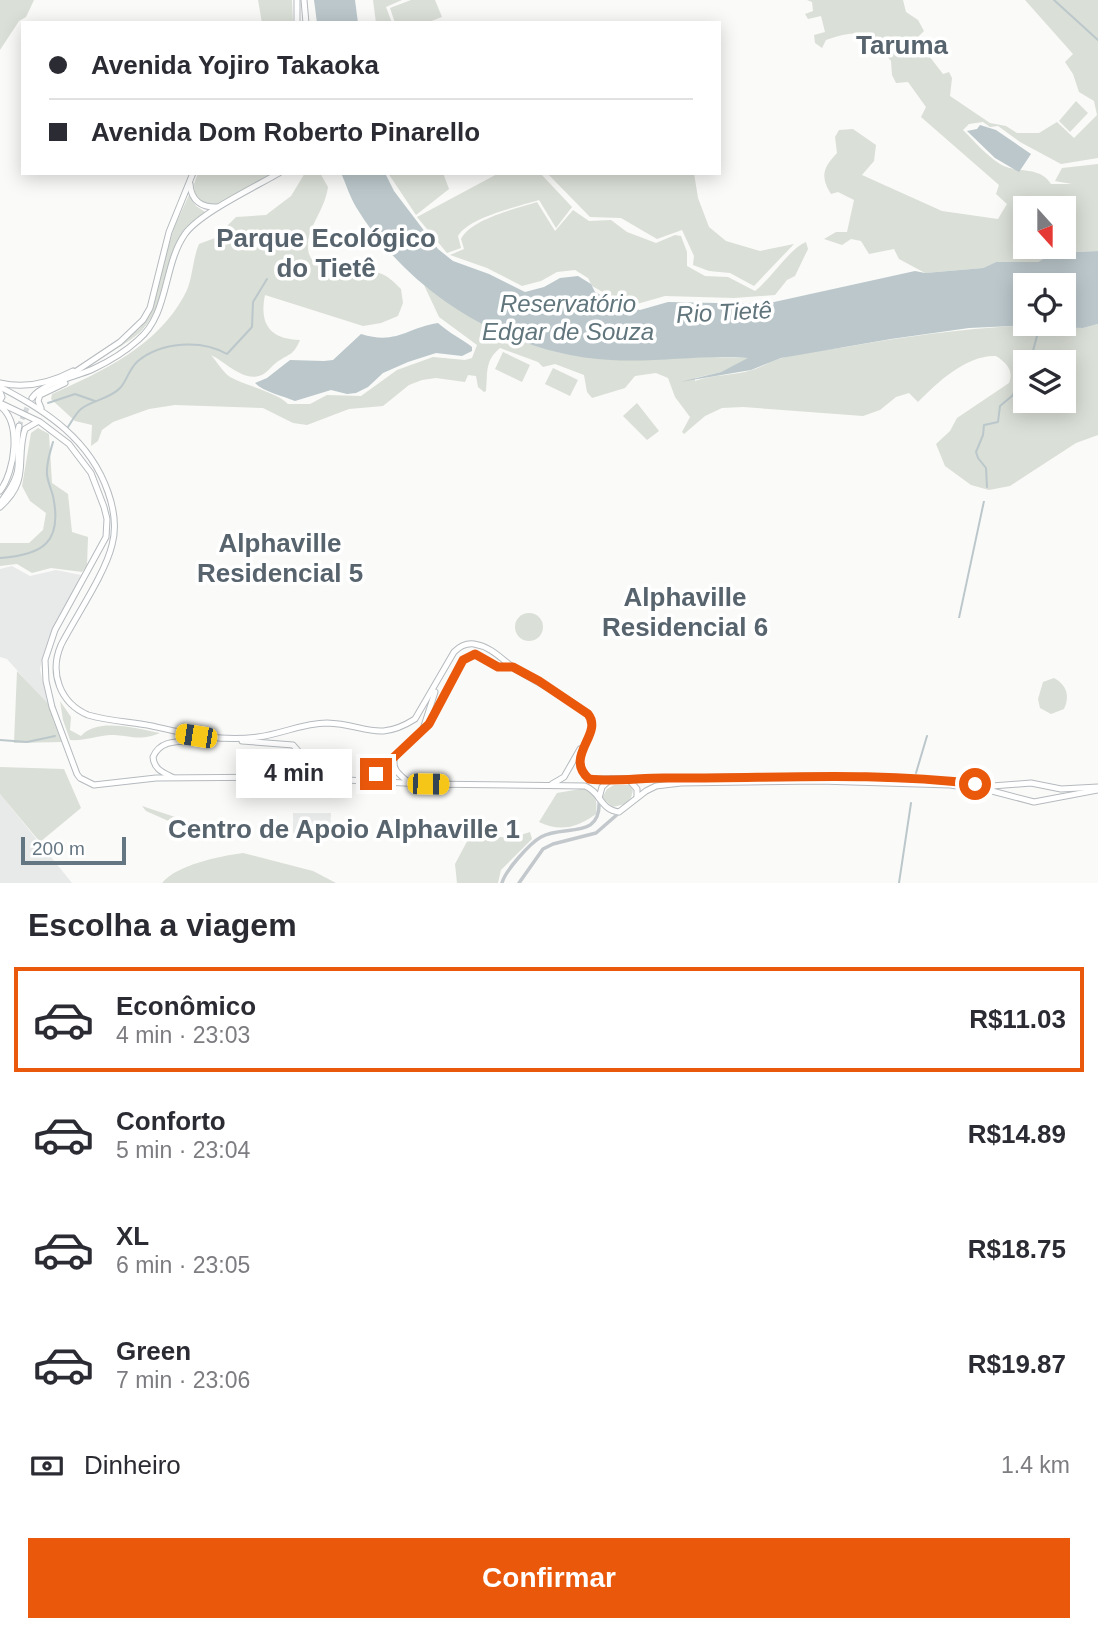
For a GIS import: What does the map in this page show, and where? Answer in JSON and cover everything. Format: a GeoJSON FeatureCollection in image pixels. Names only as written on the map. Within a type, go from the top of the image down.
{"type":"FeatureCollection","features":[{"type":"Feature","properties":{"kind":"main road"},"geometry":{"type":"LineString","coordinates":[[297,0],[297,21]]}},
{"type":"Feature","properties":{"kind":"main road"},"geometry":{"type":"LineString","coordinates":[[303,0],[306,21]]}},
{"type":"Feature","properties":{"kind":"main road"},"geometry":{"type":"LineString","coordinates":[[58,382],[98,358],[130,334],[147,314],[169,232],[192,175]]}},
{"type":"Feature","properties":{"kind":"main road"},"geometry":{"type":"LineString","coordinates":[[44,412],[38,401],[43,393],[96,367],[142,336],[159,307],[172,260],[191,226],[275,175]]}},
{"type":"Feature","properties":{"kind":"main road"},"geometry":{"type":"LineString","coordinates":[[190,181],[191,194],[195,200],[208,207],[221,206]]}},
{"type":"Feature","properties":{"kind":"main road"},"geometry":{"type":"LineString","coordinates":[[0,388],[43,383],[98,358]]}},
{"type":"Feature","properties":{"kind":"main road"},"geometry":{"type":"LineString","coordinates":[[29,400],[41,389],[96,367]]}},
{"type":"Feature","properties":{"kind":"main road"},"geometry":{"type":"LineString","coordinates":[[0,388],[29,400],[78,440],[92,458],[107,489],[114,516],[114,538],[108,556],[59,650],[56,668],[61,690],[73,707],[88,715],[211,738],[293,745],[306,760],[305,769],[298,777]]}},
{"type":"Feature","properties":{"kind":"main road"},"geometry":{"type":"LineString","coordinates":[[0,388],[0,403]]}},
{"type":"Feature","properties":{"kind":"main road"},"geometry":{"type":"LineString","coordinates":[[0,403],[40,422],[69,443],[85,463],[99,491],[107,519],[106,537],[99,553],[47,650],[46,681],[58,727],[77,774],[93,785],[174,778],[298,777],[408,783],[586,786],[592,788],[603,806],[619,812],[636,797],[656,786],[681,783],[820,781],[950,785],[992,791],[1030,802],[1098,789]]}},
{"type":"Feature","properties":{"kind":"main road"},"geometry":{"type":"LineString","coordinates":[[0,403],[12,425],[13,460],[0,491]]}},
{"type":"Feature","properties":{"kind":"main road"},"geometry":{"type":"LineString","coordinates":[[40,422],[40,415],[44,412]]}},
{"type":"Feature","properties":{"kind":"main road"},"geometry":{"type":"LineString","coordinates":[[0,505],[14,491],[18,480],[25,429],[40,422]]}},
{"type":"Feature","properties":{"kind":"main road"},"geometry":{"type":"LineString","coordinates":[[0,505],[14,482],[18,463],[19,426]]}},
{"type":"Feature","properties":{"kind":"main road"},"geometry":{"type":"LineString","coordinates":[[0,496],[18,463]]}},
{"type":"Feature","properties":{"kind":"main road"},"geometry":{"type":"LineString","coordinates":[[224,739],[259,737],[329,723],[374,732],[396,730],[415,719],[454,652],[466,644],[486,648],[588,714],[593,721],[581,754],[582,772],[589,779],[832,776],[945,780],[992,786],[1031,783],[1061,789],[1098,789]]}},
{"type":"Feature","properties":{"kind":"main road"},"geometry":{"type":"LineString","coordinates":[[376,774],[422,732],[463,660],[475,654],[498,667],[513,667]]}},
{"type":"Feature","properties":{"kind":"main road"},"geometry":{"type":"LineString","coordinates":[[422,732],[436,685]]}},
{"type":"Feature","properties":{"kind":"main road"},"geometry":{"type":"LineString","coordinates":[[549,785],[564,777],[591,730]]}},
{"type":"Feature","properties":{"kind":"main road"},"geometry":{"type":"LineString","coordinates":[[174,778],[155,766],[153,757],[159,747],[171,742],[211,738]]}},
{"type":"Feature","properties":{"kind":"main road"},"geometry":{"type":"LineString","coordinates":[[394,757],[394,769],[408,783]]}},
{"type":"Feature","properties":{"kind":"main road"},"geometry":{"type":"LineString","coordinates":[[599,798],[602,787],[611,779]]}},
{"type":"Feature","properties":{"kind":"main road"},"geometry":{"type":"LineString","coordinates":[[629,780],[637,789],[636,797]]}},
{"type":"Feature","properties":{"kind":"main road"},"geometry":{"type":"LineString","coordinates":[[1016,798],[1014,791],[1019,783]]}},
{"type":"Feature","properties":{"kind":"main road"},"geometry":{"type":"LineString","coordinates":[[1045,786],[1049,790],[1048,800]]}},
{"type":"Feature","properties":{"kind":"street"},"geometry":{"type":"LineString","coordinates":[[502,883],[508,871],[539,838],[580,830],[594,822],[599,811],[599,798]]}},
{"type":"Feature","properties":{"kind":"street"},"geometry":{"type":"LineString","coordinates":[[519,883],[543,849],[552,844],[596,833],[624,809]]}},
{"type":"Feature","properties":{"kind":"shaded area"},"geometry":{"type":"Polygon","coordinates":[[[0,0],[34,0],[26,17],[19,21],[0,50],[0,0]]]}},
{"type":"Feature","properties":{"kind":"shaded area"},"geometry":{"type":"Polygon","coordinates":[[[258,0],[292,0],[293,21],[262,21],[258,0]]]}},
{"type":"Feature","properties":{"kind":"shaded area"},"geometry":{"type":"Polygon","coordinates":[[[373,0],[402,0],[386,7],[391,21],[376,21],[373,0]]]}},
{"type":"Feature","properties":{"kind":"shaded area"},"geometry":{"type":"Polygon","coordinates":[[[411,0],[435,0],[442,17],[431,21],[394,21],[390,8],[411,0]]]}},
{"type":"Feature","properties":{"kind":"shaded area"},"geometry":{"type":"Polygon","coordinates":[[[807,0],[903,0],[906,12],[918,20],[924,31],[916,39],[943,74],[949,72],[952,78],[950,96],[990,123],[1006,126],[1017,133],[1039,133],[1057,122],[1074,138],[1097,115],[1094,101],[1079,92],[1073,74],[1065,62],[1073,54],[1025,0],[1098,0],[1098,158],[1061,164],[1020,142],[998,126],[990,127],[983,122],[969,124],[963,130],[1000,164],[1041,174],[1051,184],[1072,184],[1055,181],[1062,168],[1098,164],[1098,251],[1076,252],[1076,196],[1013,196],[1013,259],[1043,259],[1038,262],[996,262],[983,268],[925,273],[899,259],[894,249],[869,254],[861,241],[851,239],[842,245],[824,239],[836,232],[847,232],[854,200],[838,192],[831,194],[825,182],[826,168],[837,153],[835,137],[839,130],[853,129],[876,145],[874,161],[862,175],[942,211],[998,219],[1007,204],[996,194],[999,185],[921,117],[926,107],[908,82],[896,83],[892,75],[891,61],[869,34],[831,38],[826,40],[822,48],[815,43],[814,35],[825,32],[821,16],[808,19],[805,14],[813,11],[812,2],[807,0]]]}},
{"type":"Feature","properties":{"kind":"shaded area"},"geometry":{"type":"Polygon","coordinates":[[[1076,101],[1088,113],[1070,132],[1059,121],[1076,101]]]}},
{"type":"Feature","properties":{"kind":"shaded area"},"geometry":{"type":"Polygon","coordinates":[[[197,175],[271,175],[234,198],[209,205],[195,196],[194,184],[197,175]]]}},
{"type":"Feature","properties":{"kind":"shaded area"},"geometry":{"type":"Polygon","coordinates":[[[304,175],[321,175],[328,187],[309,237],[309,255],[323,268],[379,273],[401,289],[403,303],[398,316],[363,326],[265,295],[264,314],[269,328],[281,337],[300,340],[293,352],[265,373],[251,377],[237,372],[211,355],[230,377],[277,396],[288,404],[310,404],[327,395],[361,396],[397,370],[433,357],[465,360],[472,358],[477,345],[439,317],[424,285],[477,321],[509,338],[561,353],[750,358],[721,372],[695,378],[695,381],[745,372],[798,354],[916,336],[1013,326],[1013,336],[1076,336],[1076,328],[1098,324],[1098,435],[1076,443],[1010,486],[989,490],[971,485],[945,466],[936,444],[950,431],[957,418],[1009,383],[1011,375],[1008,368],[996,356],[963,365],[918,402],[909,393],[896,397],[880,410],[863,416],[743,407],[722,408],[705,416],[684,434],[682,432],[690,417],[675,397],[668,378],[656,373],[635,376],[625,388],[592,398],[587,392],[584,375],[555,364],[543,367],[538,362],[500,348],[489,363],[484,392],[478,387],[476,376],[468,375],[465,382],[436,378],[422,380],[409,385],[383,406],[349,409],[307,425],[293,423],[263,408],[175,405],[149,409],[113,422],[102,430],[98,441],[91,446],[92,425],[75,421],[51,399],[52,394],[127,356],[159,330],[187,290],[199,244],[215,238],[236,217],[266,215],[291,196],[304,175]]]}},
{"type":"Feature","properties":{"kind":"shaded area"},"geometry":{"type":"Polygon","coordinates":[[[389,175],[444,175],[449,189],[416,215],[389,175]]]}},
{"type":"Feature","properties":{"kind":"shaded area"},"geometry":{"type":"Polygon","coordinates":[[[495,175],[542,175],[572,207],[556,228],[539,200],[483,218],[472,223],[458,236],[461,248],[447,253],[417,217],[495,175]]]}},
{"type":"Feature","properties":{"kind":"shaded area"},"geometry":{"type":"Polygon","coordinates":[[[549,175],[694,175],[698,198],[709,227],[726,241],[760,251],[794,244],[754,286],[730,273],[709,271],[693,265],[694,256],[682,230],[657,239],[621,218],[590,217],[549,175]]]}},
{"type":"Feature","properties":{"kind":"shaded area"},"geometry":{"type":"Polygon","coordinates":[[[189,195],[196,206],[207,213],[191,224],[180,237],[153,315],[143,329],[128,342],[98,360],[140,328],[148,315],[174,228],[189,195]]]}},
{"type":"Feature","properties":{"kind":"shaded area"},"geometry":{"type":"Polygon","coordinates":[[[537,202],[555,231],[573,210],[589,221],[611,220],[627,232],[656,243],[675,235],[681,236],[687,252],[687,266],[705,276],[728,277],[755,291],[800,246],[806,242],[808,249],[795,276],[787,280],[775,295],[734,298],[665,296],[637,304],[617,300],[592,286],[588,278],[575,270],[557,272],[541,281],[522,286],[487,268],[450,255],[464,249],[461,239],[474,226],[537,202]]]}},
{"type":"Feature","properties":{"kind":"shaded area"},"geometry":{"type":"Polygon","coordinates":[[[503,352],[530,365],[522,382],[495,369],[503,352]]]}},
{"type":"Feature","properties":{"kind":"shaded area"},"geometry":{"type":"Polygon","coordinates":[[[553,368],[578,380],[570,396],[545,384],[553,368]]]}},
{"type":"Feature","properties":{"kind":"shaded area"},"geometry":{"type":"Polygon","coordinates":[[[637,403],[659,431],[647,440],[623,416],[637,403]]]}},
{"type":"Feature","properties":{"kind":"shaded area"},"geometry":{"type":"Polygon","coordinates":[[[38,428],[49,434],[52,483],[68,494],[72,532],[88,537],[87,565],[82,572],[51,568],[32,573],[17,564],[0,566],[0,543],[29,543],[43,530],[46,513],[30,501],[22,486],[31,433],[38,428]]]}},
{"type":"Feature","properties":{"kind":"shaded area"},"geometry":{"type":"Polygon","coordinates":[[[12,566],[30,576],[56,570],[81,575],[43,655],[40,669],[48,705],[7,659],[0,657],[0,569],[12,566]]]}},
{"type":"Feature","properties":{"kind":"shaded area"},"geometry":{"type":"Polygon","coordinates":[[[529,613],[539,617],[543,627],[539,637],[529,641],[519,637],[515,627],[519,617],[529,613]]]}},
{"type":"Feature","properties":{"kind":"shaded area"},"geometry":{"type":"Polygon","coordinates":[[[17,671],[51,707],[62,742],[14,743],[17,671]]]}},
{"type":"Feature","properties":{"kind":"shaded area"},"geometry":{"type":"Polygon","coordinates":[[[1054,678],[1064,687],[1067,700],[1064,709],[1051,714],[1040,708],[1038,699],[1043,682],[1054,678]]]}},
{"type":"Feature","properties":{"kind":"shaded area"},"geometry":{"type":"Polygon","coordinates":[[[60,701],[71,717],[70,730],[81,736],[88,730],[107,726],[160,733],[140,738],[110,735],[70,740],[60,701]]]}},
{"type":"Feature","properties":{"kind":"shaded area"},"geometry":{"type":"Polygon","coordinates":[[[0,767],[64,769],[81,808],[40,842],[0,794],[0,767]]]}},
{"type":"Feature","properties":{"kind":"shaded area"},"geometry":{"type":"Polygon","coordinates":[[[614,785],[629,785],[633,790],[631,798],[625,804],[613,807],[602,798],[607,789],[614,785]]]}},
{"type":"Feature","properties":{"kind":"shaded area"},"geometry":{"type":"Polygon","coordinates":[[[586,788],[596,799],[596,814],[582,823],[561,828],[539,822],[557,793],[586,788]]]}},
{"type":"Feature","properties":{"kind":"shaded area"},"geometry":{"type":"Polygon","coordinates":[[[0,794],[72,883],[0,883],[0,794]]]}},
{"type":"Feature","properties":{"kind":"shaded area"},"geometry":{"type":"Polygon","coordinates":[[[142,806],[190,822],[208,822],[203,833],[203,842],[191,831],[146,811],[142,806]]]}},
{"type":"Feature","properties":{"kind":"shaded area"},"geometry":{"type":"Polygon","coordinates":[[[293,813],[331,813],[330,834],[293,833],[293,813]]]}},
{"type":"Feature","properties":{"kind":"shaded area"},"geometry":{"type":"Polygon","coordinates":[[[530,832],[532,839],[501,870],[498,883],[457,883],[455,864],[471,834],[511,838],[530,832]]]}},
{"type":"Feature","properties":{"kind":"shaded area"},"geometry":{"type":"Polygon","coordinates":[[[243,853],[313,871],[336,883],[162,883],[188,866],[243,853]]]}},
{"type":"Feature","properties":{"kind":"water"},"geometry":{"type":"Polygon","coordinates":[[[314,0],[355,0],[358,21],[317,21],[314,0]]]}},
{"type":"Feature","properties":{"kind":"water"},"geometry":{"type":"Polygon","coordinates":[[[980,125],[996,130],[1031,154],[1019,172],[995,158],[967,131],[977,129],[980,125]]]}},
{"type":"Feature","properties":{"kind":"water","name":"Reservatório Edgar de Souza"},"geometry":{"type":"Polygon","coordinates":[[[342,175],[386,175],[394,191],[438,249],[453,261],[489,274],[525,292],[544,287],[560,278],[578,276],[591,284],[595,292],[620,306],[640,310],[668,302],[765,304],[915,271],[925,273],[983,268],[996,262],[1076,259],[1076,252],[1098,251],[1098,324],[1076,328],[1076,273],[1013,273],[1013,326],[969,328],[891,339],[781,358],[751,370],[680,382],[721,372],[748,358],[611,360],[573,356],[499,332],[465,314],[433,292],[404,267],[378,238],[356,207],[342,175]]]}},
{"type":"Feature","properties":{"kind":"water"},"geometry":{"type":"Polygon","coordinates":[[[438,323],[472,347],[472,351],[462,356],[436,353],[408,362],[383,373],[368,387],[356,393],[331,390],[295,401],[255,383],[267,378],[290,360],[333,360],[361,334],[393,337],[438,323]]]}},
{"type":"Feature","properties":{"kind":"water"},"geometry":{"type":"Polygon","coordinates":[[[983,501],[985,501],[958,618],[983,501]]]}},
{"type":"Feature","properties":{"kind":"waterway"},"geometry":{"type":"LineString","coordinates":[[1054,0],[1098,40]]}},
{"type":"Feature","properties":{"kind":"waterway"},"geometry":{"type":"LineString","coordinates":[[68,427],[81,409],[120,388],[135,364],[147,355],[169,346],[181,345],[205,346],[227,354],[252,327],[253,302],[267,279]]}},
{"type":"Feature","properties":{"kind":"waterway"},"geometry":{"type":"LineString","coordinates":[[1033,350],[1037,336]]}},
{"type":"Feature","properties":{"kind":"waterway"},"geometry":{"type":"LineString","coordinates":[[48,403],[75,394],[95,401]]}},
{"type":"Feature","properties":{"kind":"waterway"},"geometry":{"type":"LineString","coordinates":[[987,487],[986,468],[976,452],[984,425],[998,422],[1000,406],[1013,394]]}},
{"type":"Feature","properties":{"kind":"waterway"},"geometry":{"type":"LineString","coordinates":[[0,558],[27,554],[46,544],[52,535],[55,512],[47,471],[53,442]]}},
{"type":"Feature","properties":{"kind":"waterway"},"geometry":{"type":"LineString","coordinates":[[0,740],[27,742],[55,736]]}},
{"type":"Feature","properties":{"kind":"waterway"},"geometry":{"type":"LineString","coordinates":[[916,773],[927,736]]}},
{"type":"Feature","properties":{"kind":"waterway"},"geometry":{"type":"LineString","coordinates":[[899,883],[911,803]]}},
{"type":"Feature","properties":{"kind":"tunnel"},"geometry":{"type":"LineString","coordinates":[[19,426],[30,401]]}},
{"type":"Feature","properties":{"kind":"district","name":"Taruma"},"geometry":{"type":"Point","coordinates":[902,45]}},
{"type":"Feature","properties":{"kind":"district","name":"Parque Ecológico do Tietê"},"geometry":{"type":"Point","coordinates":[326,253]}},
{"type":"Feature","properties":{"kind":"district","name":"Alphaville Residencial 5"},"geometry":{"type":"Point","coordinates":[280,558]}},
{"type":"Feature","properties":{"kind":"district","name":"Alphaville Residencial 6"},"geometry":{"type":"Point","coordinates":[685,612]}},
{"type":"Feature","properties":{"kind":"district","name":"Centro de Apoio Alphaville 1"},"geometry":{"type":"Point","coordinates":[344,829]}},
{"type":"Feature","properties":{"kind":"route"},"geometry":{"type":"LineString","coordinates":[[376,774],[429,724],[463,660],[475,654],[498,667],[513,667],[539,681],[592,718],[580,766],[589,779],[832,776],[945,780],[975,784]]}},
{"type":"Feature","properties":{"kind":"water label","name":"Rio Tietê"},"geometry":{"type":"Point","coordinates":[724,312]}}]}
